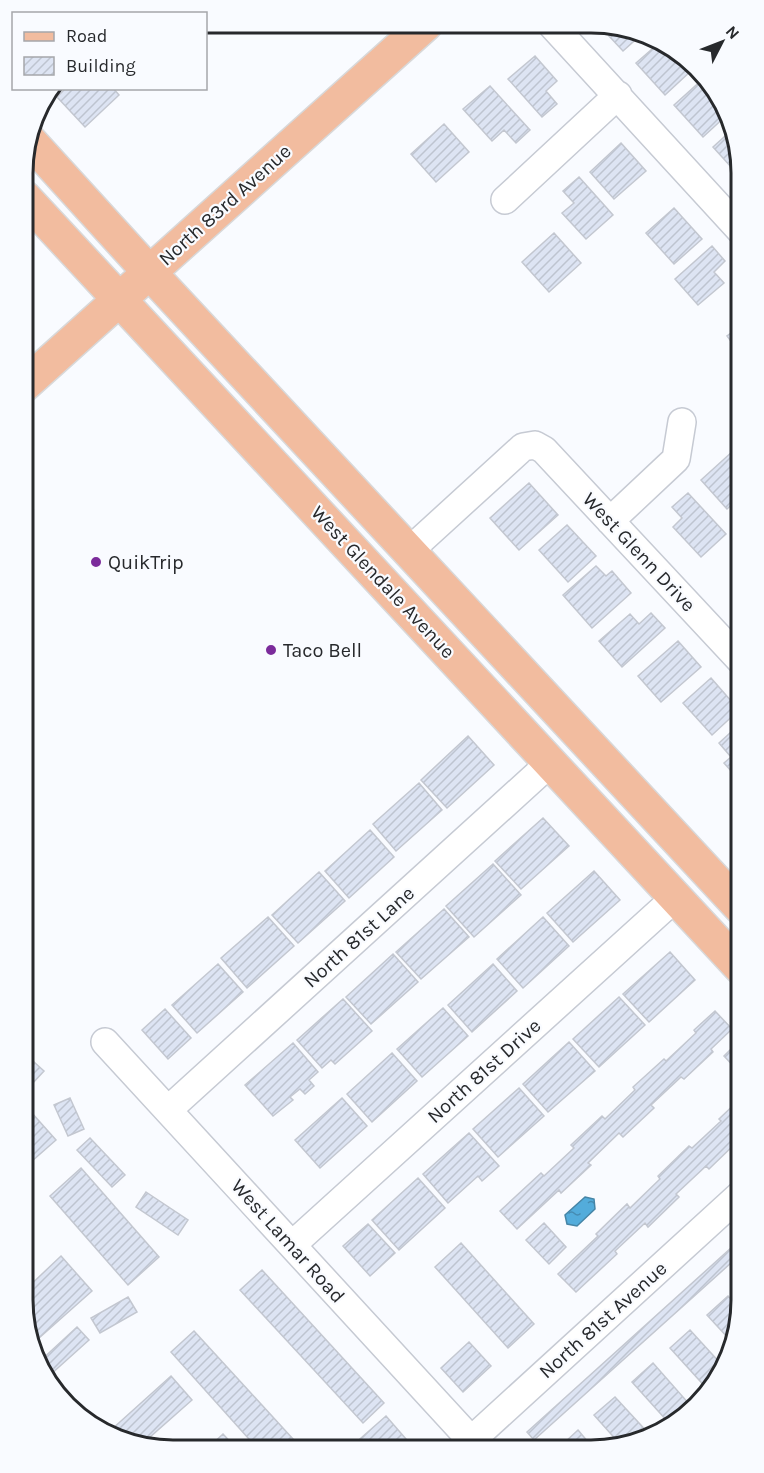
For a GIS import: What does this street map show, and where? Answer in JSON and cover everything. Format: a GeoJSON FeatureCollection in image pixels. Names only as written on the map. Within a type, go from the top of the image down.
{"type":"FeatureCollection","features":[{"type":"Feature","properties":{"kind":"main road","name":"North 83rd Avenue"},"geometry":{"type":"LineString","coordinates":[[33,378],[416,33]]}},
{"type":"Feature","properties":{"kind":"main road","name":"West Glendale Avenue"},"geometry":{"type":"LineString","coordinates":[[36,147],[731,897]]}},
{"type":"Feature","properties":{"kind":"main road","name":"West Glendale Avenue"},"geometry":{"type":"LineString","coordinates":[[33,207],[731,957]]}},
{"type":"Feature","properties":{"kind":"main road"},"geometry":{"type":"LineString","coordinates":[[384,583],[399,574],[405,575],[468,640],[518,667]]}},
{"type":"Feature","properties":{"kind":"street"},"geometry":{"type":"LineString","coordinates":[[560,33],[731,220]]}},
{"type":"Feature","properties":{"kind":"street"},"geometry":{"type":"LineString","coordinates":[[505,200],[618,95]]}},
{"type":"Feature","properties":{"kind":"street"},"geometry":{"type":"LineString","coordinates":[[610,520],[676,459],[682,422]]}},
{"type":"Feature","properties":{"kind":"street","name":"West Glenn Drive"},"geometry":{"type":"LineString","coordinates":[[410,551],[523,447],[535,445],[544,450],[731,651]]}},
{"type":"Feature","properties":{"kind":"street","name":"North 81st Lane"},"geometry":{"type":"LineString","coordinates":[[168,1110],[550,763]]}},
{"type":"Feature","properties":{"kind":"street","name":"North 81st Drive"},"geometry":{"type":"LineString","coordinates":[[292,1245],[675,897]]}},
{"type":"Feature","properties":{"kind":"street","name":"West Lamar Road"},"geometry":{"type":"LineString","coordinates":[[105,1042],[292,1245],[465,1440]]}},
{"type":"Feature","properties":{"kind":"street","name":"North 81st Avenue"},"geometry":{"type":"LineString","coordinates":[[471,1440],[731,1203]]}},
{"type":"Feature","properties":{"kind":"water"},"geometry":{"type":"Polygon","coordinates":[[[585,1197],[594,1199],[595,1209],[577,1226],[567,1224],[565,1215],[585,1197]]]}},
{"type":"Feature","properties":{"kind":"building"},"geometry":{"type":"Polygon","coordinates":[[[611,35],[636,40],[623,51],[609,36],[611,35]]]}},
{"type":"Feature","properties":{"kind":"building"},"geometry":{"type":"Polygon","coordinates":[[[654,48],[688,73],[665,95],[636,63],[654,48]]]}},
{"type":"Feature","properties":{"kind":"building"},"geometry":{"type":"Polygon","coordinates":[[[535,56],[557,81],[546,91],[557,104],[542,117],[508,79],[535,56]]]}},
{"type":"Feature","properties":{"kind":"building"},"geometry":{"type":"Polygon","coordinates":[[[698,84],[721,121],[703,137],[674,105],[698,84]]]}},
{"type":"Feature","properties":{"kind":"building"},"geometry":{"type":"Polygon","coordinates":[[[490,86],[530,130],[516,143],[504,130],[492,141],[463,109],[490,86]]]}},
{"type":"Feature","properties":{"kind":"building"},"geometry":{"type":"Polygon","coordinates":[[[64,90],[115,90],[119,95],[85,127],[57,97],[64,90]]]}},
{"type":"Feature","properties":{"kind":"building"},"geometry":{"type":"Polygon","coordinates":[[[444,124],[469,152],[436,182],[411,154],[444,124]]]}},
{"type":"Feature","properties":{"kind":"building"},"geometry":{"type":"Polygon","coordinates":[[[726,135],[731,167],[713,147],[726,135]]]}},
{"type":"Feature","properties":{"kind":"building"},"geometry":{"type":"Polygon","coordinates":[[[621,143],[646,171],[614,199],[590,172],[621,143]]]}},
{"type":"Feature","properties":{"kind":"building"},"geometry":{"type":"Polygon","coordinates":[[[579,177],[613,215],[586,239],[562,213],[574,203],[563,191],[579,177]]]}},
{"type":"Feature","properties":{"kind":"building"},"geometry":{"type":"Polygon","coordinates":[[[674,208],[702,239],[674,264],[646,233],[674,208]]]}},
{"type":"Feature","properties":{"kind":"building"},"geometry":{"type":"Polygon","coordinates":[[[554,233],[581,263],[549,292],[522,262],[554,233]]]}},
{"type":"Feature","properties":{"kind":"building"},"geometry":{"type":"Polygon","coordinates":[[[712,246],[725,261],[714,272],[724,283],[698,305],[675,279],[712,246]]]}},
{"type":"Feature","properties":{"kind":"building"},"geometry":{"type":"Polygon","coordinates":[[[731,453],[731,505],[727,509],[701,480],[731,453]]]}},
{"type":"Feature","properties":{"kind":"building"},"geometry":{"type":"Polygon","coordinates":[[[529,483],[558,515],[519,550],[490,518],[529,483]]]}},
{"type":"Feature","properties":{"kind":"building"},"geometry":{"type":"Polygon","coordinates":[[[688,493],[726,534],[701,557],[673,527],[682,518],[672,507],[688,493]]]}},
{"type":"Feature","properties":{"kind":"building"},"geometry":{"type":"Polygon","coordinates":[[[567,525],[596,556],[568,582],[539,550],[567,525]]]}},
{"type":"Feature","properties":{"kind":"building"},"geometry":{"type":"Polygon","coordinates":[[[596,566],[606,576],[612,571],[631,593],[592,628],[563,595],[596,566]]]}},
{"type":"Feature","properties":{"kind":"building"},"geometry":{"type":"Polygon","coordinates":[[[651,613],[665,628],[622,667],[599,641],[630,614],[639,624],[651,613]]]}},
{"type":"Feature","properties":{"kind":"building"},"geometry":{"type":"Polygon","coordinates":[[[678,641],[701,667],[661,702],[638,676],[678,641]]]}},
{"type":"Feature","properties":{"kind":"building"},"geometry":{"type":"Polygon","coordinates":[[[711,678],[731,701],[731,717],[712,735],[683,703],[711,678]]]}},
{"type":"Feature","properties":{"kind":"building"},"geometry":{"type":"Polygon","coordinates":[[[731,732],[731,757],[719,743],[731,732]]]}},
{"type":"Feature","properties":{"kind":"building"},"geometry":{"type":"Polygon","coordinates":[[[468,736],[494,765],[447,808],[421,780],[468,736]]]}},
{"type":"Feature","properties":{"kind":"building"},"geometry":{"type":"Polygon","coordinates":[[[731,757],[731,771],[724,763],[731,757]]]}},
{"type":"Feature","properties":{"kind":"building"},"geometry":{"type":"Polygon","coordinates":[[[419,783],[442,810],[396,851],[373,824],[419,783]]]}},
{"type":"Feature","properties":{"kind":"building"},"geometry":{"type":"Polygon","coordinates":[[[543,818],[569,846],[521,889],[495,861],[543,818]]]}},
{"type":"Feature","properties":{"kind":"building"},"geometry":{"type":"Polygon","coordinates":[[[370,830],[394,857],[349,898],[325,871],[370,830]]]}},
{"type":"Feature","properties":{"kind":"building"},"geometry":{"type":"Polygon","coordinates":[[[493,864],[521,895],[474,937],[446,906],[493,864]]]}},
{"type":"Feature","properties":{"kind":"building"},"geometry":{"type":"Polygon","coordinates":[[[594,871],[620,900],[573,942],[547,913],[594,871]]]}},
{"type":"Feature","properties":{"kind":"building"},"geometry":{"type":"Polygon","coordinates":[[[319,872],[345,901],[298,943],[272,915],[319,872]]]}},
{"type":"Feature","properties":{"kind":"building"},"geometry":{"type":"Polygon","coordinates":[[[444,909],[469,937],[421,979],[396,952],[444,909]]]}},
{"type":"Feature","properties":{"kind":"building"},"geometry":{"type":"Polygon","coordinates":[[[268,917],[294,946],[247,988],[221,958],[268,917]]]}},
{"type":"Feature","properties":{"kind":"building"},"geometry":{"type":"Polygon","coordinates":[[[543,917],[569,946],[523,988],[497,959],[543,917]]]}},
{"type":"Feature","properties":{"kind":"building"},"geometry":{"type":"Polygon","coordinates":[[[670,952],[695,980],[649,1022],[623,994],[670,952]]]}},
{"type":"Feature","properties":{"kind":"building"},"geometry":{"type":"Polygon","coordinates":[[[393,954],[418,982],[371,1024],[346,997],[393,954]]]}},
{"type":"Feature","properties":{"kind":"building"},"geometry":{"type":"Polygon","coordinates":[[[218,964],[243,992],[197,1033],[172,1005],[218,964]]]}},
{"type":"Feature","properties":{"kind":"building"},"geometry":{"type":"Polygon","coordinates":[[[493,964],[517,991],[472,1032],[448,1005],[493,964]]]}},
{"type":"Feature","properties":{"kind":"building"},"geometry":{"type":"Polygon","coordinates":[[[619,997],[645,1025],[599,1067],[573,1039],[619,997]]]}},
{"type":"Feature","properties":{"kind":"building"},"geometry":{"type":"Polygon","coordinates":[[[343,999],[372,1031],[335,1064],[331,1060],[322,1068],[297,1040],[343,999]]]}},
{"type":"Feature","properties":{"kind":"building"},"geometry":{"type":"Polygon","coordinates":[[[443,1008],[468,1036],[422,1077],[397,1049],[443,1008]]]}},
{"type":"Feature","properties":{"kind":"building"},"geometry":{"type":"Polygon","coordinates":[[[165,1009],[191,1038],[168,1059],[142,1030],[165,1009]]]}},
{"type":"Feature","properties":{"kind":"building"},"geometry":{"type":"Polygon","coordinates":[[[715,1011],[731,1028],[711,1049],[713,1052],[651,1105],[654,1108],[623,1137],[619,1133],[588,1163],[591,1165],[561,1193],[559,1190],[517,1229],[500,1211],[541,1173],[544,1176],[574,1148],[571,1145],[602,1116],[605,1119],[635,1090],[633,1087],[696,1033],[694,1030],[715,1011]]]}},
{"type":"Feature","properties":{"kind":"building"},"geometry":{"type":"Polygon","coordinates":[[[569,1042],[595,1071],[548,1112],[523,1084],[569,1042]]]}},
{"type":"Feature","properties":{"kind":"building"},"geometry":{"type":"Polygon","coordinates":[[[293,1043],[318,1072],[309,1080],[314,1086],[305,1094],[300,1089],[290,1097],[293,1100],[273,1116],[245,1085],[293,1043]]]}},
{"type":"Feature","properties":{"kind":"building"},"geometry":{"type":"Polygon","coordinates":[[[731,1049],[731,1063],[724,1056],[731,1049]]]}},
{"type":"Feature","properties":{"kind":"building"},"geometry":{"type":"Polygon","coordinates":[[[392,1053],[417,1081],[372,1122],[347,1094],[392,1053]]]}},
{"type":"Feature","properties":{"kind":"building"},"geometry":{"type":"Polygon","coordinates":[[[33,1061],[44,1071],[33,1083],[33,1061]]]}},
{"type":"Feature","properties":{"kind":"building"},"geometry":{"type":"Polygon","coordinates":[[[519,1088],[544,1116],[498,1157],[473,1129],[519,1088]]]}},
{"type":"Feature","properties":{"kind":"building"},"geometry":{"type":"Polygon","coordinates":[[[70,1098],[84,1129],[68,1136],[54,1105],[70,1098]]]}},
{"type":"Feature","properties":{"kind":"building"},"geometry":{"type":"Polygon","coordinates":[[[342,1098],[367,1126],[320,1168],[295,1140],[342,1098]]]}},
{"type":"Feature","properties":{"kind":"building"},"geometry":{"type":"Polygon","coordinates":[[[731,1108],[731,1148],[709,1169],[706,1166],[676,1194],[679,1197],[648,1227],[645,1223],[615,1251],[617,1254],[576,1292],[558,1274],[598,1236],[596,1234],[627,1204],[630,1208],[689,1146],[692,1148],[721,1121],[719,1119],[731,1108]]]}},
{"type":"Feature","properties":{"kind":"building"},"geometry":{"type":"Polygon","coordinates":[[[33,1114],[56,1140],[33,1160],[33,1114]]]}},
{"type":"Feature","properties":{"kind":"building"},"geometry":{"type":"Polygon","coordinates":[[[469,1133],[499,1166],[482,1181],[478,1176],[448,1203],[423,1174],[469,1133]]]}},
{"type":"Feature","properties":{"kind":"building"},"geometry":{"type":"Polygon","coordinates":[[[90,1138],[125,1175],[112,1187],[77,1150],[90,1138]]]}},
{"type":"Feature","properties":{"kind":"building"},"geometry":{"type":"Polygon","coordinates":[[[81,1168],[159,1257],[128,1285],[50,1196],[81,1168]]]}},
{"type":"Feature","properties":{"kind":"building"},"geometry":{"type":"Polygon","coordinates":[[[418,1178],[445,1208],[399,1250],[372,1220],[418,1178]]]}},
{"type":"Feature","properties":{"kind":"building"},"geometry":{"type":"Polygon","coordinates":[[[146,1192],[188,1220],[178,1235],[136,1207],[146,1192]]]}},
{"type":"Feature","properties":{"kind":"building"},"geometry":{"type":"Polygon","coordinates":[[[544,1223],[566,1247],[549,1264],[526,1240],[544,1223]]]}},
{"type":"Feature","properties":{"kind":"building"},"geometry":{"type":"Polygon","coordinates":[[[368,1224],[395,1253],[370,1276],[343,1246],[368,1224]]]}},
{"type":"Feature","properties":{"kind":"building"},"geometry":{"type":"Polygon","coordinates":[[[461,1243],[534,1324],[508,1348],[435,1267],[461,1243]]]}},
{"type":"Feature","properties":{"kind":"building"},"geometry":{"type":"Polygon","coordinates":[[[731,1248],[731,1263],[534,1440],[527,1432],[731,1248]]]}},
{"type":"Feature","properties":{"kind":"building"},"geometry":{"type":"Polygon","coordinates":[[[61,1256],[92,1291],[38,1338],[34,1319],[33,1283],[61,1256]]]}},
{"type":"Feature","properties":{"kind":"building"},"geometry":{"type":"Polygon","coordinates":[[[262,1270],[384,1403],[363,1423],[240,1290],[262,1270]]]}},
{"type":"Feature","properties":{"kind":"building"},"geometry":{"type":"Polygon","coordinates":[[[728,1296],[731,1299],[726,1336],[707,1315],[728,1296]]]}},
{"type":"Feature","properties":{"kind":"building"},"geometry":{"type":"Polygon","coordinates":[[[128,1297],[137,1312],[100,1333],[91,1318],[128,1297]]]}},
{"type":"Feature","properties":{"kind":"building"},"geometry":{"type":"Polygon","coordinates":[[[77,1327],[89,1340],[53,1372],[45,1357],[77,1327]]]}},
{"type":"Feature","properties":{"kind":"building"},"geometry":{"type":"Polygon","coordinates":[[[690,1330],[718,1360],[703,1384],[670,1348],[690,1330]]]}},
{"type":"Feature","properties":{"kind":"building"},"geometry":{"type":"Polygon","coordinates":[[[194,1331],[293,1439],[250,1440],[171,1352],[194,1331]]]}},
{"type":"Feature","properties":{"kind":"building"},"geometry":{"type":"Polygon","coordinates":[[[469,1342],[491,1366],[463,1392],[441,1368],[469,1342]]]}},
{"type":"Feature","properties":{"kind":"building"},"geometry":{"type":"Polygon","coordinates":[[[653,1363],[687,1402],[665,1419],[632,1382],[653,1363]]]}},
{"type":"Feature","properties":{"kind":"building"},"geometry":{"type":"Polygon","coordinates":[[[171,1376],[192,1400],[149,1438],[114,1427],[171,1376]]]}},
{"type":"Feature","properties":{"kind":"building"},"geometry":{"type":"Polygon","coordinates":[[[615,1397],[645,1429],[615,1438],[594,1415],[615,1397]]]}},
{"type":"Feature","properties":{"kind":"building"},"geometry":{"type":"Polygon","coordinates":[[[386,1416],[406,1439],[405,1440],[359,1440],[386,1416]]]}},
{"type":"Feature","properties":{"kind":"building"},"geometry":{"type":"Polygon","coordinates":[[[578,1430],[586,1440],[567,1440],[578,1430]]]}},
{"type":"Feature","properties":{"kind":"building"},"geometry":{"type":"Polygon","coordinates":[[[223,1434],[229,1440],[217,1440],[223,1434]]]}},
{"type":"Feature","properties":{"kind":"place","name":"QuikTrip"},"geometry":{"type":"Point","coordinates":[96,562]}},
{"type":"Feature","properties":{"kind":"place","name":"Taco Bell"},"geometry":{"type":"Point","coordinates":[271,650]}}]}
